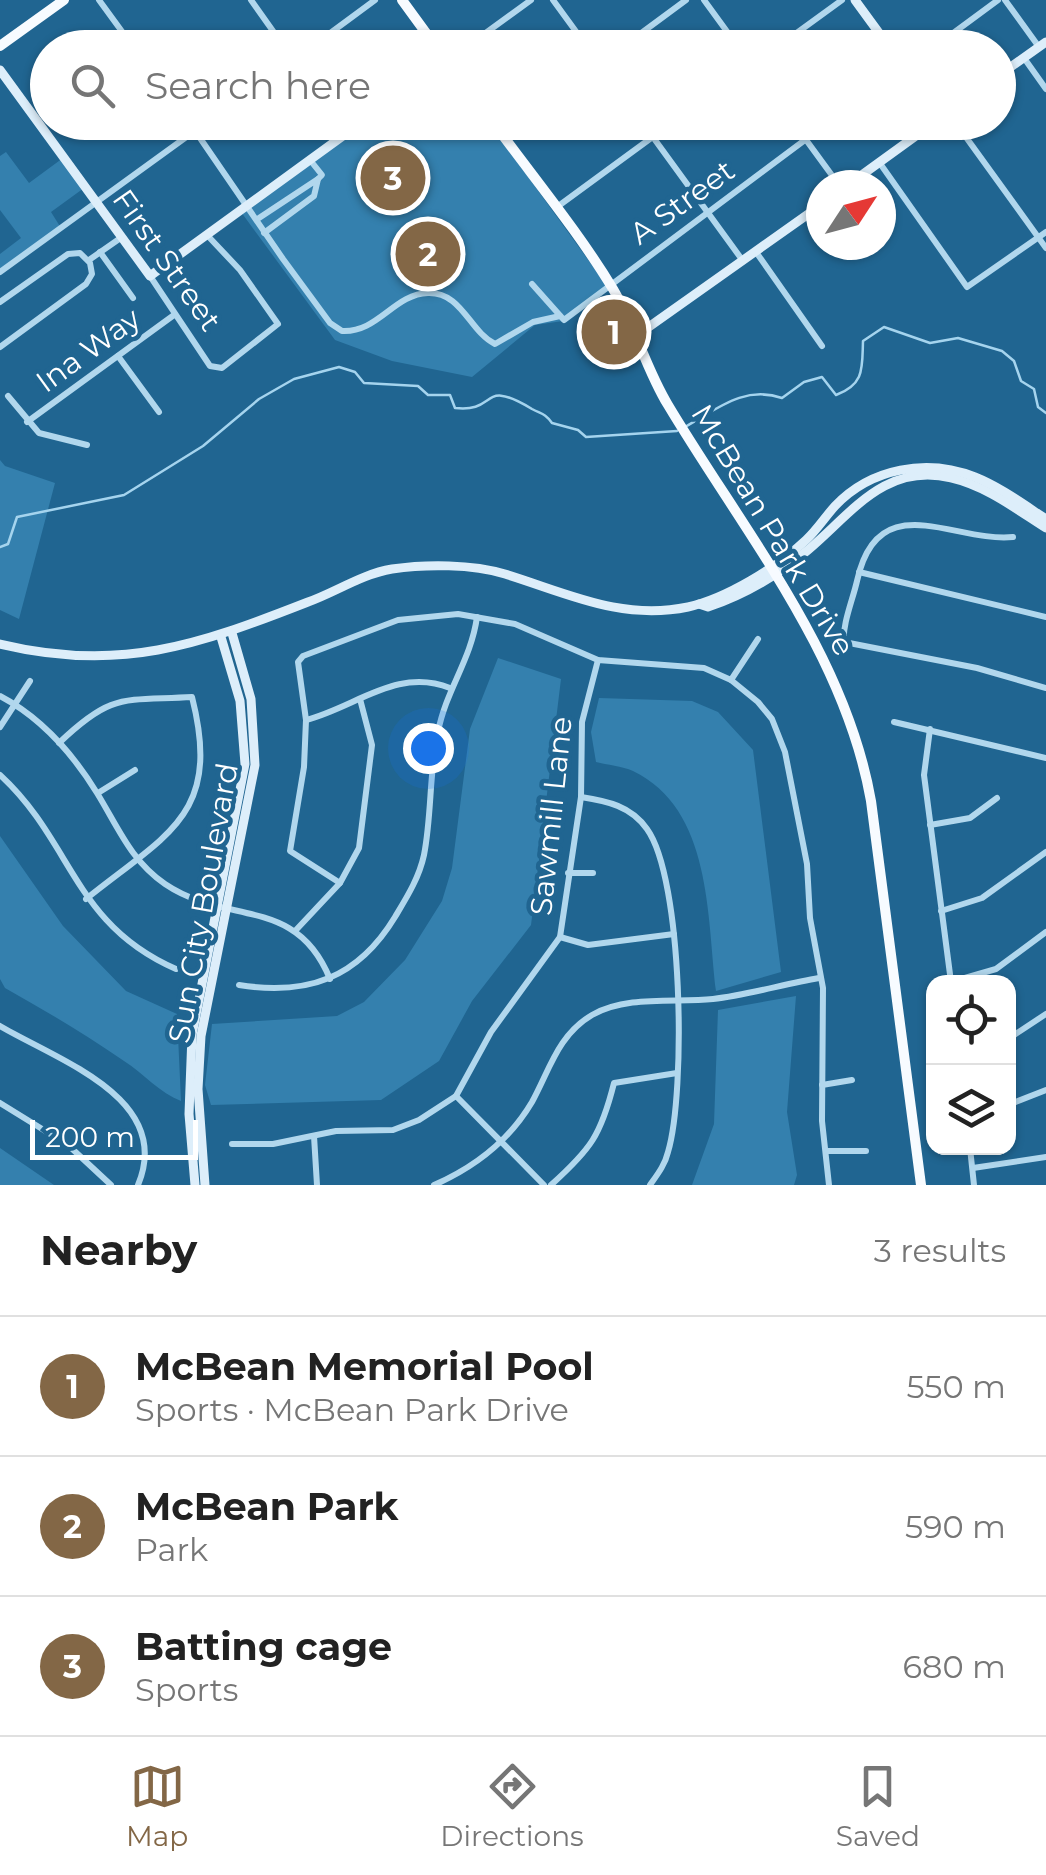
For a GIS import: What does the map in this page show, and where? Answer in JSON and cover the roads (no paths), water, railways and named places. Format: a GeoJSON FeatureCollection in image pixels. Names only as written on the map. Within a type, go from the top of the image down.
{"type":"FeatureCollection","features":[{"type":"Feature","properties":{"kind":"main road"},"geometry":{"type":"LineString","coordinates":[[0,46],[64,0]]}},
{"type":"Feature","properties":{"kind":"main road"},"geometry":{"type":"LineString","coordinates":[[402,0],[424,30]]}},
{"type":"Feature","properties":{"kind":"main road","name":"McBean Park Drive"},"geometry":{"type":"LineString","coordinates":[[506,140],[610,284],[669,407],[830,670],[863,764],[922,1185]]}},
{"type":"Feature","properties":{"kind":"street"},"geometry":{"type":"LineString","coordinates":[[99,0],[121,30]]}},
{"type":"Feature","properties":{"kind":"street"},"geometry":{"type":"LineString","coordinates":[[250,0],[272,30]]}},
{"type":"Feature","properties":{"kind":"street"},"geometry":{"type":"LineString","coordinates":[[334,30],[375,0]]}},
{"type":"Feature","properties":{"kind":"street"},"geometry":{"type":"LineString","coordinates":[[489,30],[530,0]]}},
{"type":"Feature","properties":{"kind":"street"},"geometry":{"type":"LineString","coordinates":[[553,0],[575,30]]}},
{"type":"Feature","properties":{"kind":"street"},"geometry":{"type":"LineString","coordinates":[[645,30],[686,0]]}},
{"type":"Feature","properties":{"kind":"street"},"geometry":{"type":"LineString","coordinates":[[704,0],[726,30]]}},
{"type":"Feature","properties":{"kind":"street"},"geometry":{"type":"LineString","coordinates":[[801,30],[842,0]]}},
{"type":"Feature","properties":{"kind":"street"},"geometry":{"type":"LineString","coordinates":[[855,0],[877,30]]}},
{"type":"Feature","properties":{"kind":"street"},"geometry":{"type":"LineString","coordinates":[[958,30],[1002,0],[1043,44],[1016,64]]}},
{"type":"Feature","properties":{"kind":"street"},"geometry":{"type":"LineString","coordinates":[[1024,58],[1046,89]]}},
{"type":"Feature","properties":{"kind":"street","name":"First Street"},"geometry":{"type":"LineString","coordinates":[[0,70],[30,106]]}},
{"type":"Feature","properties":{"kind":"street","name":"First Street"},"geometry":{"type":"LineString","coordinates":[[56,140],[216,369],[278,324],[240,270],[206,235]]}},
{"type":"Feature","properties":{"kind":"street"},"geometry":{"type":"LineString","coordinates":[[0,272],[182,140]]}},
{"type":"Feature","properties":{"kind":"street"},"geometry":{"type":"LineString","coordinates":[[202,140],[259,218],[264,233],[314,196],[318,178]]}},
{"type":"Feature","properties":{"kind":"street"},"geometry":{"type":"LineString","coordinates":[[150,276],[337,140]]}},
{"type":"Feature","properties":{"kind":"street"},"geometry":{"type":"LineString","coordinates":[[555,208],[649,140]]}},
{"type":"Feature","properties":{"kind":"street"},"geometry":{"type":"LineString","coordinates":[[655,140],[743,261]]}},
{"type":"Feature","properties":{"kind":"street"},"geometry":{"type":"LineString","coordinates":[[806,140],[828,170]]}},
{"type":"Feature","properties":{"kind":"street","name":"A Street"},"geometry":{"type":"LineString","coordinates":[[264,233],[330,322],[342,331],[368,327],[408,298],[426,292],[444,295],[460,306],[489,341],[506,341],[533,322],[561,321],[806,140]]}},
{"type":"Feature","properties":{"kind":"street"},"geometry":{"type":"LineString","coordinates":[[868,170],[910,140]]}},
{"type":"Feature","properties":{"kind":"street"},"geometry":{"type":"LineString","coordinates":[[969,140],[1042,235],[1046,248]]}},
{"type":"Feature","properties":{"kind":"street"},"geometry":{"type":"LineString","coordinates":[[259,218],[322,175],[310,160]]}},
{"type":"Feature","properties":{"kind":"street"},"geometry":{"type":"LineString","coordinates":[[879,162],[967,287],[1042,235]]}},
{"type":"Feature","properties":{"kind":"street"},"geometry":{"type":"LineString","coordinates":[[636,336],[806,215]]}},
{"type":"Feature","properties":{"kind":"street"},"geometry":{"type":"LineString","coordinates":[[89,260],[122,237]]}},
{"type":"Feature","properties":{"kind":"street"},"geometry":{"type":"LineString","coordinates":[[100,252],[134,298]]}},
{"type":"Feature","properties":{"kind":"street"},"geometry":{"type":"LineString","coordinates":[[756,252],[822,346]]}},
{"type":"Feature","properties":{"kind":"street"},"geometry":{"type":"LineString","coordinates":[[0,302],[68,254],[80,254],[89,260],[92,270],[86,284],[0,347]]}},
{"type":"Feature","properties":{"kind":"street"},"geometry":{"type":"LineString","coordinates":[[532,284],[561,321]]}},
{"type":"Feature","properties":{"kind":"street","name":"Ina Way"},"geometry":{"type":"LineString","coordinates":[[27,422],[174,314]]}},
{"type":"Feature","properties":{"kind":"street"},"geometry":{"type":"LineString","coordinates":[[118,356],[159,412]]}},
{"type":"Feature","properties":{"kind":"street"},"geometry":{"type":"LineString","coordinates":[[8,396],[27,422],[52,440],[87,444]]}},
{"type":"Feature","properties":{"kind":"street"},"geometry":{"type":"LineString","coordinates":[[771,571],[853,490],[914,467],[972,476],[1046,519]]}},
{"type":"Feature","properties":{"kind":"street"},"geometry":{"type":"LineString","coordinates":[[0,644],[49,653],[141,654],[226,635],[391,569],[469,568],[502,573],[578,601],[640,612],[699,604],[810,548],[860,498],[914,477],[949,477],[970,484],[1046,528]]}},
{"type":"Feature","properties":{"kind":"street"},"geometry":{"type":"LineString","coordinates":[[1013,537],[912,523],[880,539],[867,552],[859,572],[844,642],[977,668],[1046,688]]}},
{"type":"Feature","properties":{"kind":"street"},"geometry":{"type":"LineString","coordinates":[[859,572],[1046,618]]}},
{"type":"Feature","properties":{"kind":"street"},"geometry":{"type":"LineString","coordinates":[[340,883],[290,852],[304,767],[306,720],[298,662],[303,656],[398,620],[429,615],[476,617],[526,628],[598,660],[682,663],[732,680],[772,720],[785,752],[807,864],[824,1020],[822,1085],[828,1185]]}},
{"type":"Feature","properties":{"kind":"street"},"geometry":{"type":"LineString","coordinates":[[239,985],[289,990],[330,979],[374,947],[416,880],[426,844],[436,738],[450,688],[465,668],[476,617]]}},
{"type":"Feature","properties":{"kind":"street","name":"Sun City Boulevard"},"geometry":{"type":"LineString","coordinates":[[196,1185],[189,1114],[192,1035],[250,802],[256,750],[252,699],[226,635]]}},
{"type":"Feature","properties":{"kind":"street"},"geometry":{"type":"LineString","coordinates":[[732,680],[758,639]]}},
{"type":"Feature","properties":{"kind":"street","name":"Sawmill Lane"},"geometry":{"type":"LineString","coordinates":[[232,1144],[273,1144],[314,1136],[394,1130],[419,1120],[456,1096],[491,1032],[560,938],[581,797],[582,722],[598,660]]}},
{"type":"Feature","properties":{"kind":"street"},"geometry":{"type":"LineString","coordinates":[[306,720],[412,680],[450,688]]}},
{"type":"Feature","properties":{"kind":"street"},"geometry":{"type":"LineString","coordinates":[[0,727],[30,681]]}},
{"type":"Feature","properties":{"kind":"street"},"geometry":{"type":"LineString","coordinates":[[0,696],[60,742],[98,793],[136,859],[179,892],[266,916],[296,930],[316,951],[330,979]]}},
{"type":"Feature","properties":{"kind":"street"},"geometry":{"type":"LineString","coordinates":[[60,742],[92,712],[113,701],[192,697],[202,764],[200,786],[182,820],[86,899]]}},
{"type":"Feature","properties":{"kind":"street"},"geometry":{"type":"LineString","coordinates":[[296,930],[340,883],[359,848],[372,746],[360,699]]}},
{"type":"Feature","properties":{"kind":"street"},"geometry":{"type":"LineString","coordinates":[[894,722],[1046,758]]}},
{"type":"Feature","properties":{"kind":"street"},"geometry":{"type":"LineString","coordinates":[[930,729],[924,775],[950,975]]}},
{"type":"Feature","properties":{"kind":"street"},"geometry":{"type":"LineString","coordinates":[[98,793],[135,770]]}},
{"type":"Feature","properties":{"kind":"street"},"geometry":{"type":"LineString","coordinates":[[0,775],[39,820],[86,899],[130,944],[176,969]]}},
{"type":"Feature","properties":{"kind":"street"},"geometry":{"type":"LineString","coordinates":[[581,797],[620,806],[636,815],[650,832],[674,934],[680,1001],[677,1074],[668,1153],[650,1185]]}},
{"type":"Feature","properties":{"kind":"street"},"geometry":{"type":"LineString","coordinates":[[930,826],[970,818],[996,798]]}},
{"type":"Feature","properties":{"kind":"street"},"geometry":{"type":"LineString","coordinates":[[942,911],[982,898],[1046,852]]}},
{"type":"Feature","properties":{"kind":"street"},"geometry":{"type":"LineString","coordinates":[[568,873],[592,874]]}},
{"type":"Feature","properties":{"kind":"street","name":"Sun City Boulevard"},"geometry":{"type":"LineString","coordinates":[[206,1185],[199,1064],[223,907]]}},
{"type":"Feature","properties":{"kind":"street"},"geometry":{"type":"LineString","coordinates":[[975,975],[996,969],[1046,932]]}},
{"type":"Feature","properties":{"kind":"street"},"geometry":{"type":"LineString","coordinates":[[560,938],[588,945],[674,934]]}},
{"type":"Feature","properties":{"kind":"street"},"geometry":{"type":"LineString","coordinates":[[434,1185],[469,1168],[503,1140],[530,1104],[563,1039],[589,1017],[628,1004],[717,999],[819,978]]}},
{"type":"Feature","properties":{"kind":"street"},"geometry":{"type":"LineString","coordinates":[[1016,1034],[1046,1014]]}},
{"type":"Feature","properties":{"kind":"street"},"geometry":{"type":"LineString","coordinates":[[0,1026],[132,1108],[147,1140],[138,1185]]}},
{"type":"Feature","properties":{"kind":"street"},"geometry":{"type":"LineString","coordinates":[[456,1096],[547,1185],[592,1146],[610,1108],[614,1083],[677,1074]]}},
{"type":"Feature","properties":{"kind":"street"},"geometry":{"type":"LineString","coordinates":[[822,1085],[852,1080]]}},
{"type":"Feature","properties":{"kind":"street"},"geometry":{"type":"LineString","coordinates":[[1016,1102],[1046,1090]]}},
{"type":"Feature","properties":{"kind":"street"},"geometry":{"type":"LineString","coordinates":[[0,1103],[68,1145],[112,1185]]}},
{"type":"Feature","properties":{"kind":"street"},"geometry":{"type":"LineString","coordinates":[[314,1136],[317,1185]]}},
{"type":"Feature","properties":{"kind":"street"},"geometry":{"type":"LineString","coordinates":[[828,1152],[866,1151]]}},
{"type":"Feature","properties":{"kind":"street"},"geometry":{"type":"LineString","coordinates":[[971,1155],[974,1185]]}},
{"type":"Feature","properties":{"kind":"street"},"geometry":{"type":"LineString","coordinates":[[973,1168],[1046,1157]]}},
{"type":"Feature","properties":{"kind":"waterway"},"geometry":{"type":"LineString","coordinates":[[685,427],[731,401],[755,395],[782,398],[804,382],[822,377],[836,395],[845,391],[860,374],[863,341],[884,327],[930,343],[958,338],[1002,351],[1014,361],[1021,381],[1034,389],[1038,407],[1046,413]]}},
{"type":"Feature","properties":{"kind":"waterway"},"geometry":{"type":"LineString","coordinates":[[0,547],[8,544],[17,517],[124,495],[203,446],[259,399],[294,379],[339,367],[355,372],[364,383],[418,386],[428,395],[450,395],[455,408],[478,406],[504,396],[586,437],[677,431]]}},
{"type":"Feature","properties":{"kind":"place","name":"Batting cage"},"geometry":{"type":"Point","coordinates":[393,178]}},
{"type":"Feature","properties":{"kind":"place","name":"McBean Park"},"geometry":{"type":"Point","coordinates":[428,254]}},
{"type":"Feature","properties":{"kind":"place","name":"McBean Memorial Pool"},"geometry":{"type":"Point","coordinates":[614,332]}}]}
